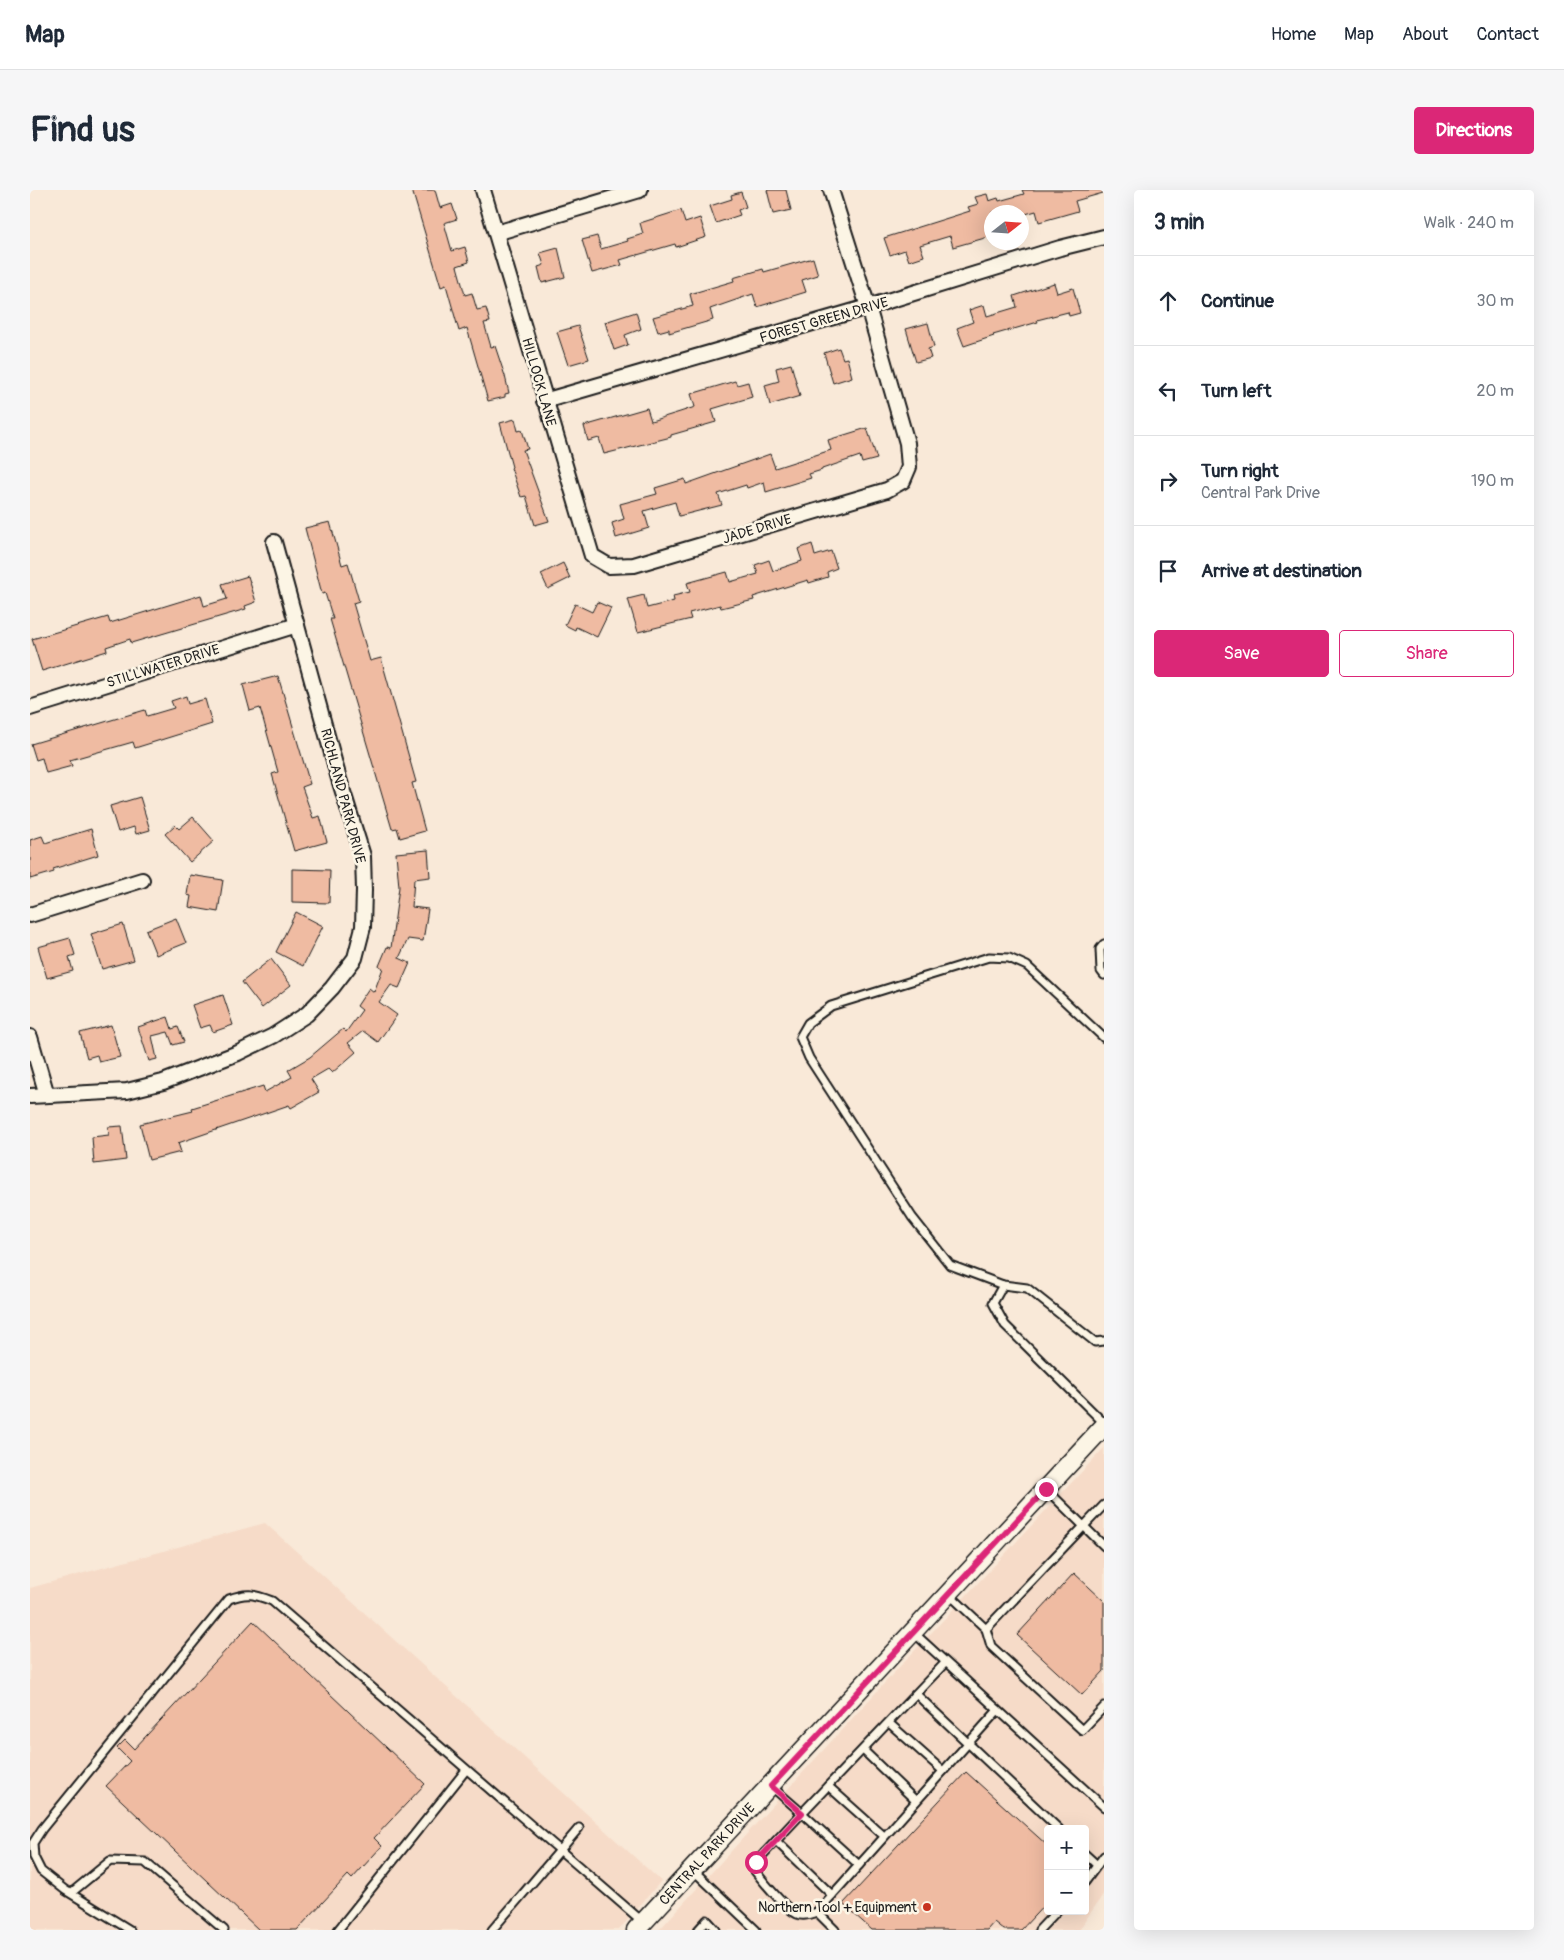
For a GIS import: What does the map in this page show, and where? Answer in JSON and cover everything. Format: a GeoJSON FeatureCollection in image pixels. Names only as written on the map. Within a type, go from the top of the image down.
{"type":"FeatureCollection","features":[{"type":"Feature","properties":{"kind":"street","name":"HILLOCK LANE"},"geometry":{"type":"LineString","coordinates":[[483,190],[544,401],[592,556],[608,566]]}},
{"type":"Feature","properties":{"kind":"street"},"geometry":{"type":"LineString","coordinates":[[496,233],[640,190]]}},
{"type":"Feature","properties":{"kind":"street"},"geometry":{"type":"LineString","coordinates":[[830,190],[868,307]]}},
{"type":"Feature","properties":{"kind":"street","name":"FOREST GREEN DRIVE"},"geometry":{"type":"LineString","coordinates":[[544,401],[868,307],[1060,248],[1104,237]]}},
{"type":"Feature","properties":{"kind":"street","name":"JADE DRIVE"},"geometry":{"type":"LineString","coordinates":[[608,566],[634,566],[887,490],[903,481],[909,467],[907,443],[868,307]]}},
{"type":"Feature","properties":{"kind":"street","name":"RICHLAND PARK DRIVE"},"geometry":{"type":"LineString","coordinates":[[30,1096],[82,1095],[127,1091],[163,1082],[238,1053],[273,1036],[307,1014],[332,988],[355,958],[364,927],[362,856],[274,542]]}},
{"type":"Feature","properties":{"kind":"street","name":"STILLWATER DRIVE"},"geometry":{"type":"LineString","coordinates":[[30,708],[297,625]]}},
{"type":"Feature","properties":{"kind":"street"},"geometry":{"type":"LineString","coordinates":[[30,915],[142,880]]}},
{"type":"Feature","properties":{"kind":"street"},"geometry":{"type":"LineString","coordinates":[[30,1037],[47,1095]]}},
{"type":"Feature","properties":{"kind":"street","name":"CENTRAL PARK DRIVE"},"geometry":{"type":"LineString","coordinates":[[639,1926],[771,1786],[1104,1424]]}},
{"type":"Feature","properties":{"kind":"lane"},"geometry":{"type":"LineString","coordinates":[[1104,944],[1100,949],[1100,972],[1104,975]]}},
{"type":"Feature","properties":{"kind":"lane"},"geometry":{"type":"LineString","coordinates":[[1104,1038],[1027,966],[1009,958],[989,957],[831,1006],[808,1023],[800,1037],[809,1058],[906,1208],[950,1265],[1004,1285],[1027,1288],[1095,1342],[1104,1341]]}},
{"type":"Feature","properties":{"kind":"lane"},"geometry":{"type":"LineString","coordinates":[[1004,1285],[993,1303],[1004,1325],[1104,1424]]}},
{"type":"Feature","properties":{"kind":"lane"},"geometry":{"type":"LineString","coordinates":[[1046,1489],[1104,1546]]}},
{"type":"Feature","properties":{"kind":"lane"},"geometry":{"type":"LineString","coordinates":[[986,1629],[1104,1505]]}},
{"type":"Feature","properties":{"kind":"lane"},"geometry":{"type":"LineString","coordinates":[[949,1593],[986,1629],[991,1646],[1082,1730],[1104,1707]]}},
{"type":"Feature","properties":{"kind":"lane"},"geometry":{"type":"LineString","coordinates":[[130,1930],[71,1893],[41,1871],[34,1857],[33,1843],[42,1829],[229,1599],[242,1594],[256,1595],[272,1601],[559,1850],[639,1926]]}},
{"type":"Feature","properties":{"kind":"lane"},"geometry":{"type":"LineString","coordinates":[[913,1632],[1104,1807]]}},
{"type":"Feature","properties":{"kind":"lane"},"geometry":{"type":"LineString","coordinates":[[945,1663],[756,1862],[755,1871],[765,1884],[796,1913],[806,1916],[817,1912],[998,1710]]}},
{"type":"Feature","properties":{"kind":"lane"},"geometry":{"type":"LineString","coordinates":[[916,1694],[1054,1825]]}},
{"type":"Feature","properties":{"kind":"lane"},"geometry":{"type":"LineString","coordinates":[[889,1723],[943,1771]]}},
{"type":"Feature","properties":{"kind":"lane"},"geometry":{"type":"LineString","coordinates":[[863,1750],[916,1801]]}},
{"type":"Feature","properties":{"kind":"lane"},"geometry":{"type":"LineString","coordinates":[[338,1930],[466,1770]]}},
{"type":"Feature","properties":{"kind":"lane"},"geometry":{"type":"LineString","coordinates":[[771,1786],[859,1865]]}},
{"type":"Feature","properties":{"kind":"lane"},"geometry":{"type":"LineString","coordinates":[[828,1786],[884,1836]]}},
{"type":"Feature","properties":{"kind":"lane"},"geometry":{"type":"LineString","coordinates":[[492,1930],[579,1828]]}},
{"type":"Feature","properties":{"kind":"lane"},"geometry":{"type":"LineString","coordinates":[[776,1841],[832,1895]]}},
{"type":"Feature","properties":{"kind":"lane"},"geometry":{"type":"LineString","coordinates":[[1089,1877],[1104,1856]]}},
{"type":"Feature","properties":{"kind":"lane"},"geometry":{"type":"LineString","coordinates":[[1089,1858],[1097,1866]]}},
{"type":"Feature","properties":{"kind":"lane"},"geometry":{"type":"LineString","coordinates":[[71,1893],[110,1861],[146,1862],[224,1930]]}},
{"type":"Feature","properties":{"kind":"lane"},"geometry":{"type":"LineString","coordinates":[[693,1870],[754,1929]]}},
{"type":"Feature","properties":{"kind":"lane"},"geometry":{"type":"LineString","coordinates":[[817,1912],[835,1930]]}},
{"type":"Feature","properties":{"kind":"lane"},"geometry":{"type":"LineString","coordinates":[[1039,1930],[1053,1915]]}},
{"type":"Feature","properties":{"kind":"lane"},"geometry":{"type":"LineString","coordinates":[[698,1930],[707,1920],[716,1930]]}},
{"type":"Feature","properties":{"kind":"shaded area"},"geometry":{"type":"Polygon","coordinates":[[[1104,1448],[1104,1893],[1079,1930],[659,1930],[891,1676],[1104,1448]]]}},
{"type":"Feature","properties":{"kind":"shaded area"},"geometry":{"type":"Polygon","coordinates":[[[265,1523],[661,1881],[619,1930],[30,1930],[30,1588],[265,1523]]]}},
{"type":"Feature","properties":{"kind":"building"},"geometry":{"type":"Polygon","coordinates":[[[412,190],[435,190],[440,208],[452,204],[457,219],[444,223],[452,251],[465,247],[469,262],[457,266],[465,295],[472,293],[477,310],[486,308],[490,322],[484,323],[491,347],[495,346],[505,376],[509,393],[505,394],[505,397],[488,401],[467,328],[459,331],[446,285],[441,287],[412,190]]]}},
{"type":"Feature","properties":{"kind":"building"},"geometry":{"type":"Polygon","coordinates":[[[767,190],[786,190],[791,210],[773,214],[767,190]]]}},
{"type":"Feature","properties":{"kind":"building"},"geometry":{"type":"Polygon","coordinates":[[[1022,190],[1102,190],[1103,193],[1075,201],[1078,211],[1039,222],[1036,211],[1029,213],[1029,205],[984,205],[984,238],[953,247],[950,236],[920,245],[924,256],[909,261],[905,250],[890,255],[884,238],[970,211],[968,207],[978,204],[975,197],[987,194],[989,201],[998,198],[999,201],[1024,194],[1022,190]]]}},
{"type":"Feature","properties":{"kind":"building"},"geometry":{"type":"Polygon","coordinates":[[[741,192],[746,207],[738,210],[740,215],[716,223],[710,206],[732,199],[731,195],[741,192]]]}},
{"type":"Feature","properties":{"kind":"building"},"geometry":{"type":"Polygon","coordinates":[[[681,210],[685,223],[700,218],[706,237],[676,247],[675,244],[620,260],[622,265],[592,273],[582,240],[597,236],[601,249],[628,241],[627,239],[643,234],[640,223],[681,210]]]}},
{"type":"Feature","properties":{"kind":"building"},"geometry":{"type":"Polygon","coordinates":[[[558,248],[565,277],[542,283],[538,267],[544,265],[540,253],[558,248]]]}},
{"type":"Feature","properties":{"kind":"building"},"geometry":{"type":"Polygon","coordinates":[[[813,258],[818,275],[802,280],[806,292],[757,307],[753,294],[710,309],[713,320],[669,333],[669,329],[658,332],[653,317],[693,306],[690,294],[734,281],[733,278],[763,269],[764,272],[813,258]]]}},
{"type":"Feature","properties":{"kind":"building"},"geometry":{"type":"Polygon","coordinates":[[[1054,283],[1057,293],[1073,288],[1080,313],[1069,316],[1068,312],[1037,320],[1038,322],[993,335],[964,346],[957,328],[973,322],[969,310],[984,305],[987,316],[1017,307],[1014,296],[1054,283]]]}},
{"type":"Feature","properties":{"kind":"building"},"geometry":{"type":"Polygon","coordinates":[[[636,312],[641,329],[625,335],[628,345],[614,350],[605,322],[636,312]]]}},
{"type":"Feature","properties":{"kind":"building"},"geometry":{"type":"Polygon","coordinates":[[[928,323],[934,347],[928,349],[931,358],[916,362],[906,329],[928,323]]]}},
{"type":"Feature","properties":{"kind":"building"},"geometry":{"type":"Polygon","coordinates":[[[578,326],[589,359],[568,365],[557,332],[578,326]]]}},
{"type":"Feature","properties":{"kind":"building"},"geometry":{"type":"Polygon","coordinates":[[[839,348],[843,359],[847,358],[852,377],[833,383],[824,353],[839,348]]]}},
{"type":"Feature","properties":{"kind":"building"},"geometry":{"type":"Polygon","coordinates":[[[791,364],[800,396],[770,405],[765,385],[779,381],[776,368],[791,364]]]}},
{"type":"Feature","properties":{"kind":"building"},"geometry":{"type":"Polygon","coordinates":[[[735,381],[737,385],[748,382],[752,397],[712,409],[716,422],[671,435],[671,437],[604,454],[599,438],[588,441],[584,426],[647,408],[651,421],[695,407],[691,394],[735,381]]]}},
{"type":"Feature","properties":{"kind":"building"},"geometry":{"type":"Polygon","coordinates":[[[515,419],[518,431],[522,430],[528,449],[523,450],[549,521],[535,525],[526,496],[521,497],[511,468],[500,423],[515,419]]]}},
{"type":"Feature","properties":{"kind":"building"},"geometry":{"type":"Polygon","coordinates":[[[867,428],[877,459],[862,463],[860,456],[809,474],[811,478],[766,492],[764,482],[747,488],[746,485],[718,494],[722,505],[679,516],[675,502],[644,511],[649,528],[616,538],[612,523],[624,519],[620,504],[657,494],[655,488],[685,479],[686,484],[770,454],[775,468],[831,450],[828,440],[867,428]]]}},
{"type":"Feature","properties":{"kind":"building"},"geometry":{"type":"Polygon","coordinates":[[[330,522],[342,565],[348,563],[359,601],[353,603],[370,661],[381,658],[416,782],[412,783],[425,831],[400,838],[397,828],[392,829],[330,619],[333,619],[325,593],[322,594],[305,528],[330,522]]]}},
{"type":"Feature","properties":{"kind":"building"},"geometry":{"type":"Polygon","coordinates":[[[812,544],[815,556],[831,551],[837,568],[827,572],[828,577],[809,583],[808,580],[753,597],[754,600],[721,608],[720,605],[689,613],[691,619],[638,632],[628,599],[644,595],[647,608],[674,601],[673,596],[690,592],[687,583],[727,572],[730,582],[758,574],[755,565],[769,560],[773,571],[802,561],[798,549],[812,544]]]}},
{"type":"Feature","properties":{"kind":"building"},"geometry":{"type":"Polygon","coordinates":[[[563,563],[570,578],[548,589],[541,574],[563,563]]]}},
{"type":"Feature","properties":{"kind":"building"},"geometry":{"type":"Polygon","coordinates":[[[248,576],[256,602],[245,606],[246,609],[131,643],[130,639],[106,647],[107,651],[42,671],[32,639],[108,617],[110,623],[201,595],[204,606],[227,599],[222,584],[248,576]]]}},
{"type":"Feature","properties":{"kind":"building"},"geometry":{"type":"Polygon","coordinates":[[[597,602],[611,608],[597,637],[576,627],[575,630],[565,625],[575,604],[592,612],[597,602]]]}},
{"type":"Feature","properties":{"kind":"building"},"geometry":{"type":"Polygon","coordinates":[[[278,676],[310,784],[302,787],[313,818],[320,816],[327,842],[294,851],[272,774],[278,772],[260,708],[250,711],[243,685],[278,676]]]}},
{"type":"Feature","properties":{"kind":"building"},"geometry":{"type":"Polygon","coordinates":[[[186,696],[188,704],[205,699],[212,724],[135,748],[133,742],[70,760],[72,766],[46,773],[42,758],[36,760],[31,744],[145,710],[147,716],[174,708],[171,701],[186,696]]]}},
{"type":"Feature","properties":{"kind":"building"},"geometry":{"type":"Polygon","coordinates":[[[140,797],[150,830],[136,834],[134,827],[118,832],[110,806],[140,797]]]}},
{"type":"Feature","properties":{"kind":"building"},"geometry":{"type":"Polygon","coordinates":[[[193,817],[214,841],[190,862],[165,834],[175,825],[179,829],[193,817]]]}},
{"type":"Feature","properties":{"kind":"building"},"geometry":{"type":"Polygon","coordinates":[[[91,829],[98,855],[53,869],[54,872],[30,879],[30,840],[42,836],[45,843],[91,829]]]}},
{"type":"Feature","properties":{"kind":"building"},"geometry":{"type":"Polygon","coordinates":[[[428,850],[430,877],[414,879],[412,907],[428,909],[423,941],[408,939],[399,958],[410,963],[399,988],[391,985],[379,1002],[397,1015],[378,1042],[363,1031],[348,1043],[356,1052],[332,1073],[328,1069],[311,1079],[319,1092],[291,1108],[289,1105],[178,1143],[181,1152],[149,1160],[140,1124],[193,1111],[192,1108],[263,1086],[265,1092],[292,1077],[288,1070],[310,1057],[343,1029],[346,1032],[362,1010],[357,1006],[369,988],[374,992],[383,968],[379,966],[387,947],[391,948],[399,887],[396,853],[428,850]]]}},
{"type":"Feature","properties":{"kind":"building"},"geometry":{"type":"Polygon","coordinates":[[[292,869],[330,870],[329,903],[292,902],[292,869]]]}},
{"type":"Feature","properties":{"kind":"building"},"geometry":{"type":"Polygon","coordinates":[[[190,875],[223,880],[218,912],[189,907],[191,896],[187,895],[190,875]]]}},
{"type":"Feature","properties":{"kind":"building"},"geometry":{"type":"Polygon","coordinates":[[[296,912],[323,926],[303,966],[276,952],[296,912]]]}},
{"type":"Feature","properties":{"kind":"building"},"geometry":{"type":"Polygon","coordinates":[[[176,918],[186,943],[156,955],[146,930],[176,918]]]}},
{"type":"Feature","properties":{"kind":"building"},"geometry":{"type":"Polygon","coordinates":[[[123,924],[134,960],[102,969],[91,934],[123,924]]]}},
{"type":"Feature","properties":{"kind":"building"},"geometry":{"type":"Polygon","coordinates":[[[70,938],[75,955],[69,957],[73,971],[47,978],[38,947],[70,938]]]}},
{"type":"Feature","properties":{"kind":"building"},"geometry":{"type":"Polygon","coordinates":[[[271,959],[291,985],[262,1008],[242,982],[271,959]]]}},
{"type":"Feature","properties":{"kind":"building"},"geometry":{"type":"Polygon","coordinates":[[[223,995],[233,1025],[213,1032],[210,1025],[200,1028],[192,1005],[223,995]]]}},
{"type":"Feature","properties":{"kind":"building"},"geometry":{"type":"Polygon","coordinates":[[[168,1017],[172,1029],[178,1027],[184,1042],[173,1045],[168,1032],[152,1036],[157,1059],[149,1061],[138,1027],[168,1017]]]}},
{"type":"Feature","properties":{"kind":"building"},"geometry":{"type":"Polygon","coordinates":[[[111,1025],[120,1057],[99,1062],[97,1055],[87,1058],[80,1033],[111,1025]]]}},
{"type":"Feature","properties":{"kind":"building"},"geometry":{"type":"Polygon","coordinates":[[[122,1126],[126,1160],[94,1164],[92,1137],[109,1135],[108,1127],[122,1126]]]}},
{"type":"Feature","properties":{"kind":"building"},"geometry":{"type":"Polygon","coordinates":[[[1074,1573],[1104,1601],[1104,1671],[1082,1695],[1017,1635],[1074,1573]]]}},
{"type":"Feature","properties":{"kind":"building"},"geometry":{"type":"Polygon","coordinates":[[[253,1621],[425,1784],[374,1838],[382,1846],[352,1879],[348,1875],[297,1930],[259,1930],[106,1786],[130,1761],[117,1748],[125,1740],[134,1749],[253,1621]]]}},
{"type":"Feature","properties":{"kind":"building"},"geometry":{"type":"Polygon","coordinates":[[[966,1772],[1044,1842],[1044,1905],[1021,1930],[1004,1930],[994,1922],[987,1930],[872,1930],[843,1904],[966,1772]]]}},
{"type":"Feature","properties":{"kind":"place","name":"Northern Tool + Equipment"},"geometry":{"type":"Point","coordinates":[927,1907]}},
{"type":"Feature","properties":{"kind":"route"},"geometry":{"type":"LineString","coordinates":[[756,1862],[802,1813],[771,1786],[1046,1489]]}}]}
